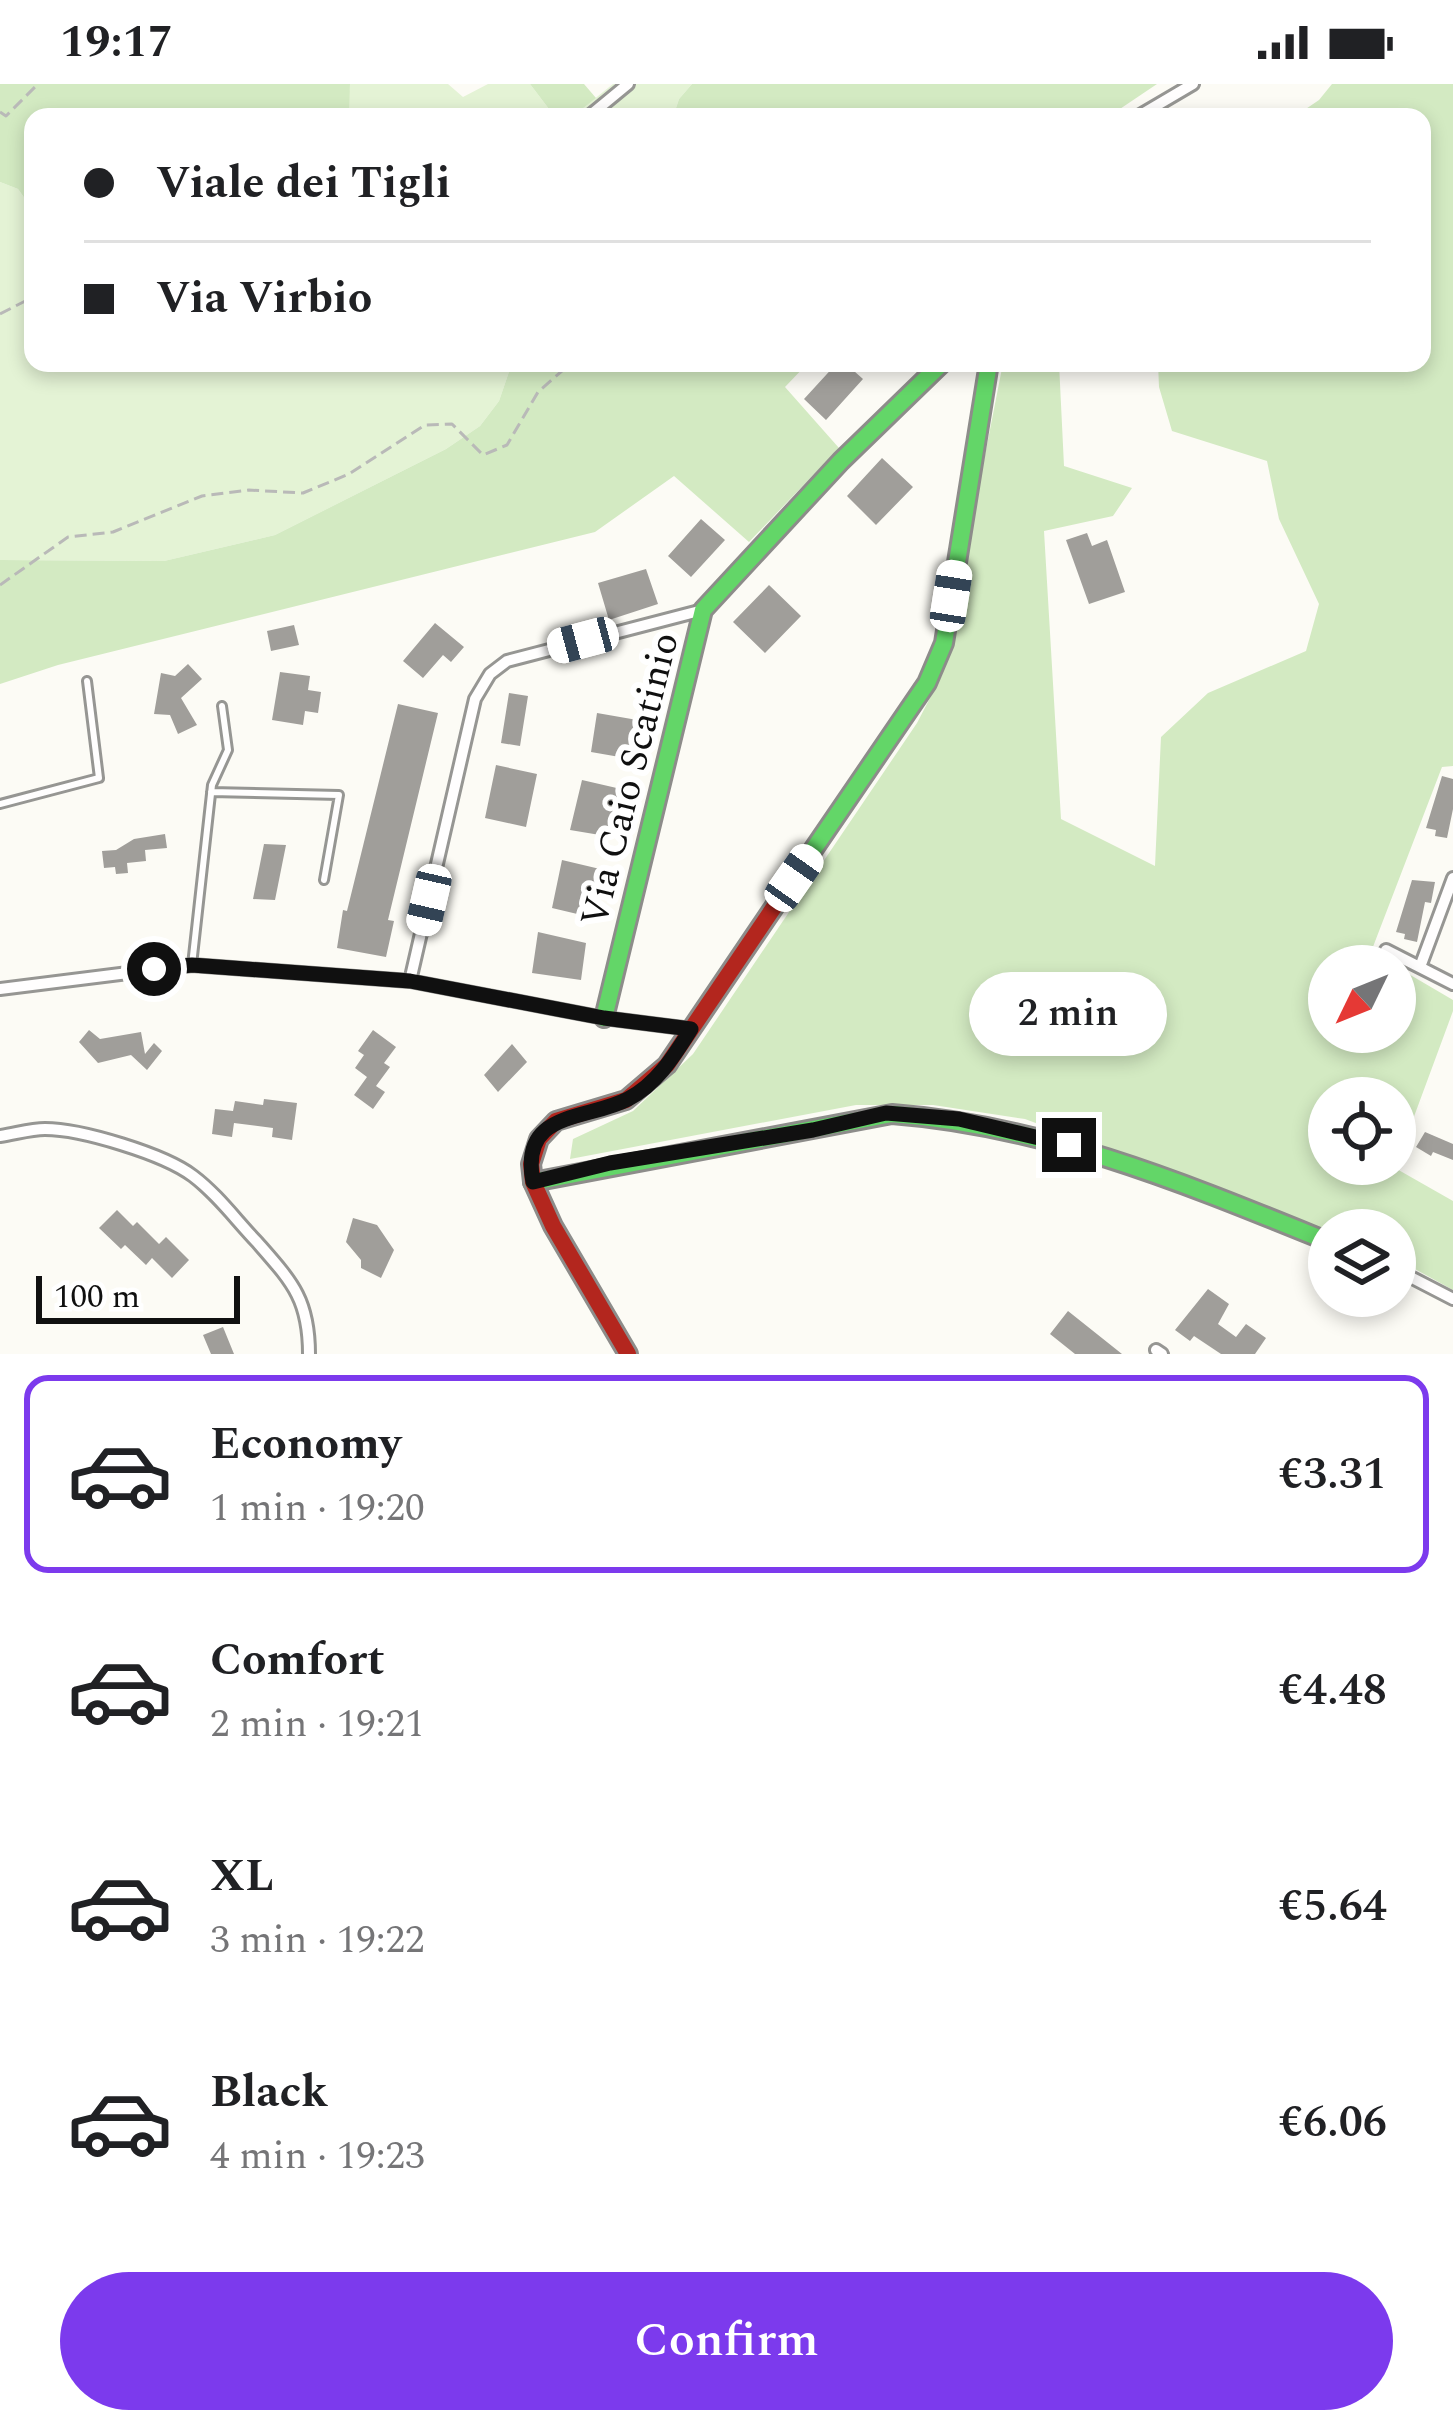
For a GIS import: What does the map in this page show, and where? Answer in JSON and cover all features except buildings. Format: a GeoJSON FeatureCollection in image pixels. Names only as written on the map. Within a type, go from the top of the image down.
{"type":"FeatureCollection","features":[{"type":"Feature","properties":{"kind":"street"},"geometry":{"type":"LineString","coordinates":[[599,108],[628,84]]}},
{"type":"Feature","properties":{"kind":"street"},"geometry":{"type":"LineString","coordinates":[[1152,108],[1193,84]]}},
{"type":"Feature","properties":{"kind":"street","name":"Via Caio Scatinio"},"geometry":{"type":"LineString","coordinates":[[604,1018],[703,610],[841,461],[933,372]]}},
{"type":"Feature","properties":{"kind":"street"},"geometry":{"type":"LineString","coordinates":[[628,1354],[554,1226],[533,1182],[532,1156],[546,1130],[568,1115],[616,1104],[643,1090],[667,1065],[923,690],[940,659],[988,372]]}},
{"type":"Feature","properties":{"kind":"street"},"geometry":{"type":"LineString","coordinates":[[410,981],[476,699],[486,679],[513,659],[703,610]]}},
{"type":"Feature","properties":{"kind":"street"},"geometry":{"type":"LineString","coordinates":[[1420,968],[1453,878]]}},
{"type":"Feature","properties":{"kind":"street"},"geometry":{"type":"LineString","coordinates":[[0,989],[192,965],[410,981],[604,1018],[691,1029]]}},
{"type":"Feature","properties":{"kind":"street"},"geometry":{"type":"LineString","coordinates":[[1416,966],[1453,984]]}},
{"type":"Feature","properties":{"kind":"street"},"geometry":{"type":"LineString","coordinates":[[533,1182],[610,1163],[813,1130],[886,1113],[959,1119],[1105,1153],[1308,1234]]}},
{"type":"Feature","properties":{"kind":"street"},"geometry":{"type":"LineString","coordinates":[[0,1136],[57,1130],[156,1155],[184,1169],[218,1198],[295,1289],[307,1313],[309,1354]]}},
{"type":"Feature","properties":{"kind":"street"},"geometry":{"type":"LineString","coordinates":[[1416,1280],[1453,1298]]}},
{"type":"Feature","properties":{"kind":"lane"},"geometry":{"type":"LineString","coordinates":[[0,804],[98,778],[87,681]]}},
{"type":"Feature","properties":{"kind":"lane"},"geometry":{"type":"LineString","coordinates":[[192,965],[211,792],[215,773],[229,750],[222,706]]}},
{"type":"Feature","properties":{"kind":"lane"},"geometry":{"type":"LineString","coordinates":[[211,792],[339,795],[324,880]]}},
{"type":"Feature","properties":{"kind":"path"},"geometry":{"type":"LineString","coordinates":[[0,112],[6,116],[38,84]]}},
{"type":"Feature","properties":{"kind":"path"},"geometry":{"type":"LineString","coordinates":[[0,585],[68,537],[113,532],[202,496],[250,490],[303,494],[349,474],[425,425],[452,424],[483,455],[507,445],[538,392],[561,372]]}},
{"type":"Feature","properties":{"kind":"green space"},"geometry":{"type":"Polygon","coordinates":[[[0,84],[350,84],[349,108],[24,108],[24,197],[18,189],[0,182],[0,84]]]}},
{"type":"Feature","properties":{"kind":"green space"},"geometry":{"type":"Polygon","coordinates":[[[350,84],[448,84],[463,97],[488,84],[530,84],[548,108],[347,108],[350,84]]]}},
{"type":"Feature","properties":{"kind":"green space"},"geometry":{"type":"Polygon","coordinates":[[[530,84],[584,84],[596,98],[583,108],[548,108],[530,84]]]}},
{"type":"Feature","properties":{"kind":"green space"},"geometry":{"type":"Polygon","coordinates":[[[613,84],[692,84],[676,108],[583,108],[613,84]]]}},
{"type":"Feature","properties":{"kind":"green space"},"geometry":{"type":"Polygon","coordinates":[[[692,84],[1157,84],[1121,108],[676,108],[692,84]]]}},
{"type":"Feature","properties":{"kind":"green space"},"geometry":{"type":"Polygon","coordinates":[[[1332,84],[1453,84],[1453,766],[1442,767],[1374,945],[1308,945],[1308,1053],[1416,1053],[1416,978],[1453,1000],[1453,1011],[1416,1111],[1416,1077],[1308,1077],[1308,1185],[1416,1185],[1416,1180],[1453,1201],[1453,1290],[1416,1270],[1416,1209],[1308,1209],[1308,1225],[1025,1119],[933,1105],[856,1105],[570,1159],[573,1139],[633,1111],[693,1054],[917,723],[942,675],[1001,372],[1059,372],[1064,466],[1132,488],[1113,516],[1044,531],[1061,819],[1155,866],[1161,737],[1208,693],[1306,651],[1319,604],[1279,519],[1267,461],[1172,431],[1158,372],[1431,372],[1431,108],[1307,108],[1332,84]]]}},
{"type":"Feature","properties":{"kind":"green space"},"geometry":{"type":"Polygon","coordinates":[[[0,182],[18,189],[24,197],[24,372],[509,372],[499,401],[480,426],[446,449],[275,535],[164,561],[0,560],[0,182]]]}},
{"type":"Feature","properties":{"kind":"green space"},"geometry":{"type":"Polygon","coordinates":[[[509,372],[799,372],[785,387],[839,448],[749,542],[674,476],[595,532],[58,665],[0,684],[0,560],[164,561],[275,535],[446,449],[480,426],[499,401],[509,372]]]}},
{"type":"Feature","properties":{"kind":"traffic: fast"},"geometry":{"type":"LineString","coordinates":[[604,1018],[703,610],[841,461],[933,372]]}},
{"type":"Feature","properties":{"kind":"traffic: fast"},"geometry":{"type":"LineString","coordinates":[[787,888],[927,683],[944,643],[988,372]]}},
{"type":"Feature","properties":{"kind":"traffic: fast"},"geometry":{"type":"LineString","coordinates":[[533,1182],[892,1114],[1061,1144],[1169,1179],[1308,1234]]}},
{"type":"Feature","properties":{"kind":"traffic: jam"},"geometry":{"type":"LineString","coordinates":[[628,1354],[553,1226],[533,1182],[531,1164],[539,1139],[556,1121],[626,1100],[667,1065],[787,888]]}},
{"type":"Feature","properties":{"kind":"route"},"geometry":{"type":"LineString","coordinates":[[154,969],[192,965],[410,981],[604,1018],[691,1029],[643,1090],[616,1104],[568,1115],[546,1130],[532,1156],[533,1182],[610,1163],[813,1130],[886,1113],[959,1119],[1069,1145]]}}]}
